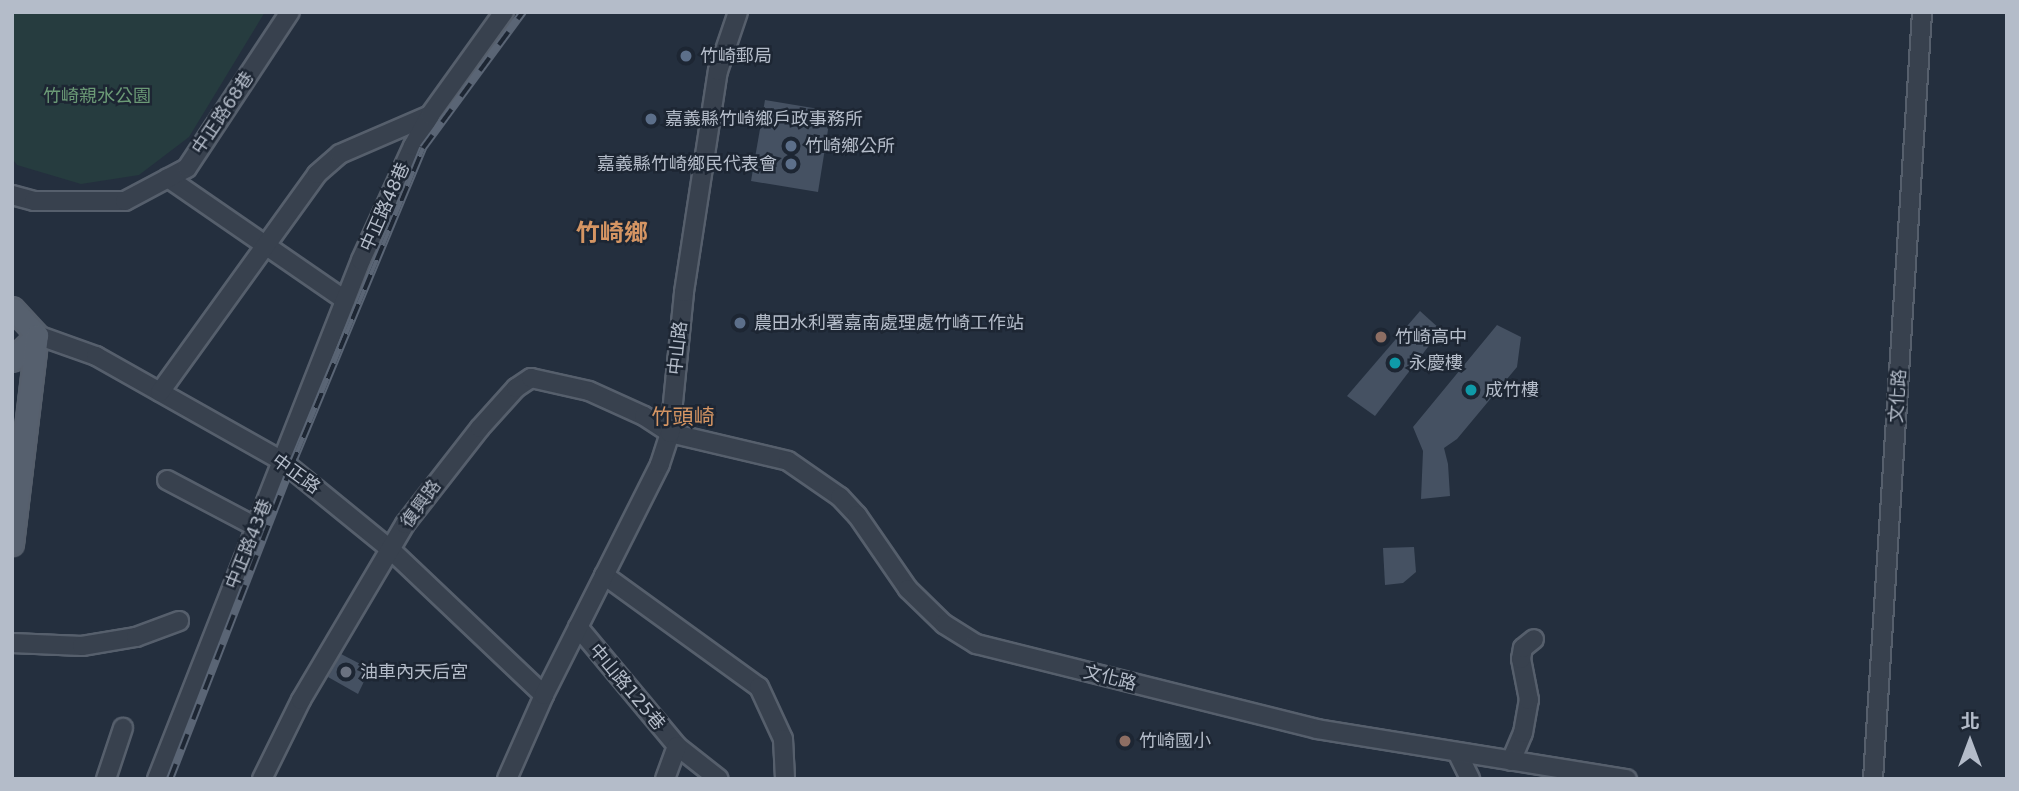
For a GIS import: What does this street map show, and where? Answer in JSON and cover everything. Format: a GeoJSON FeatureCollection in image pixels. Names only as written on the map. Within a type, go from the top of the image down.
{"type":"FeatureCollection","features":[{"type":"Feature","properties":{"kind":"main road","name":"中正路"},"geometry":{"type":"LineString","coordinates":[[12,308],[37,335]]}},
{"type":"Feature","properties":{"kind":"main road"},"geometry":{"type":"LineString","coordinates":[[12,360],[37,335]]}},
{"type":"Feature","properties":{"kind":"main road"},"geometry":{"type":"LineString","coordinates":[[12,544],[37,335]]}},
{"type":"Feature","properties":{"kind":"street","name":"中正路68巷"},"geometry":{"type":"LineString","coordinates":[[12,195],[34,201],[125,201],[187,168],[290,12]]}},
{"type":"Feature","properties":{"kind":"street","name":"中正路48巷"},"geometry":{"type":"LineString","coordinates":[[282,461],[345,300],[413,146],[430,115],[504,12]]}},
{"type":"Feature","properties":{"kind":"street","name":"中山路"},"geometry":{"type":"LineString","coordinates":[[507,779],[544,695],[660,464],[670,433],[684,292],[713,97],[718,71],[738,12]]}},
{"type":"Feature","properties":{"kind":"street","name":"文化路"},"geometry":{"type":"LineString","coordinates":[[1873,779],[1922,12]]}},
{"type":"Feature","properties":{"kind":"street"},"geometry":{"type":"LineString","coordinates":[[160,393],[317,174],[340,154],[430,115]]}},
{"type":"Feature","properties":{"kind":"street"},"geometry":{"type":"LineString","coordinates":[[168,178],[345,300]]}},
{"type":"Feature","properties":{"kind":"street","name":"中正路"},"geometry":{"type":"LineString","coordinates":[[37,335],[96,356],[282,461],[391,550],[544,695]]}},
{"type":"Feature","properties":{"kind":"street","name":"復興路"},"geometry":{"type":"LineString","coordinates":[[262,779],[300,700],[405,524],[454,458],[516,388],[531,379],[589,391],[644,416],[670,433]]}},
{"type":"Feature","properties":{"kind":"street","name":"文化路"},"geometry":{"type":"LineString","coordinates":[[670,433],[788,461],[815,478],[857,515],[908,589],[944,624],[976,644],[1317,729],[1458,754],[1627,779]]}},
{"type":"Feature","properties":{"kind":"street","name":"中正路43巷"},"geometry":{"type":"LineString","coordinates":[[157,779],[282,461]]}},
{"type":"Feature","properties":{"kind":"street"},"geometry":{"type":"LineString","coordinates":[[167,480],[256,527]]}},
{"type":"Feature","properties":{"kind":"street"},"geometry":{"type":"LineString","coordinates":[[604,575],[760,687],[783,739],[785,779]]}},
{"type":"Feature","properties":{"kind":"street"},"geometry":{"type":"LineString","coordinates":[[12,643],[82,646],[136,637],[179,621]]}},
{"type":"Feature","properties":{"kind":"street","name":"中山路125巷"},"geometry":{"type":"LineString","coordinates":[[578,627],[677,746],[719,779]]}},
{"type":"Feature","properties":{"kind":"street"},"geometry":{"type":"LineString","coordinates":[[1511,761],[1523,733],[1529,701],[1521,659],[1523,648],[1534,639]]}},
{"type":"Feature","properties":{"kind":"street"},"geometry":{"type":"LineString","coordinates":[[106,779],[123,728]]}},
{"type":"Feature","properties":{"kind":"street"},"geometry":{"type":"LineString","coordinates":[[665,779],[677,746]]}},
{"type":"Feature","properties":{"kind":"street"},"geometry":{"type":"LineString","coordinates":[[1458,754],[1470,779]]}},
{"type":"Feature","properties":{"kind":"green space","name":"竹崎親水公園"},"geometry":{"type":"Polygon","coordinates":[[[12,12],[265,12],[189,137],[139,175],[81,184],[17,165],[12,158],[12,12]]]}},
{"type":"Feature","properties":{"kind":"building","name":"竹崎鄉公所"},"geometry":{"type":"Polygon","coordinates":[[[765,100],[831,111],[818,192],[751,181],[765,100]]]}},
{"type":"Feature","properties":{"kind":"building","name":"永慶樓"},"geometry":{"type":"Polygon","coordinates":[[[1420,311],[1441,330],[1375,416],[1347,396],[1420,311]]]}},
{"type":"Feature","properties":{"kind":"building","name":"成竹樓"},"geometry":{"type":"Polygon","coordinates":[[[1497,325],[1521,337],[1517,367],[1457,439],[1444,448],[1450,496],[1421,499],[1423,451],[1413,427],[1497,325]]]}},
{"type":"Feature","properties":{"kind":"building"},"geometry":{"type":"Polygon","coordinates":[[[1414,547],[1416,572],[1403,583],[1385,585],[1383,548],[1414,547]]]}},
{"type":"Feature","properties":{"kind":"building","name":"油車內天后宮"},"geometry":{"type":"Polygon","coordinates":[[[341,654],[370,669],[358,694],[328,677],[341,654]]]}},
{"type":"Feature","properties":{"kind":"railway"},"geometry":{"type":"LineString","coordinates":[[170,779],[291,467],[423,148],[523,12]]}},
{"type":"Feature","properties":{"kind":"place","name":"竹崎郵局"},"geometry":{"type":"Point","coordinates":[686,56]}},
{"type":"Feature","properties":{"kind":"place","name":"嘉義縣竹崎鄉戶政事務所"},"geometry":{"type":"Point","coordinates":[651,119]}},
{"type":"Feature","properties":{"kind":"place","name":"竹崎鄉公所"},"geometry":{"type":"Point","coordinates":[791,146]}},
{"type":"Feature","properties":{"kind":"place","name":"嘉義縣竹崎鄉民代表會"},"geometry":{"type":"Point","coordinates":[791,164]}},
{"type":"Feature","properties":{"kind":"place","name":"農田水利署嘉南處理處竹崎工作站"},"geometry":{"type":"Point","coordinates":[740,323]}},
{"type":"Feature","properties":{"kind":"place","name":"竹崎高中"},"geometry":{"type":"Point","coordinates":[1381,337]}},
{"type":"Feature","properties":{"kind":"place","name":"永慶樓"},"geometry":{"type":"Point","coordinates":[1395,363]}},
{"type":"Feature","properties":{"kind":"place","name":"成竹樓"},"geometry":{"type":"Point","coordinates":[1471,390]}},
{"type":"Feature","properties":{"kind":"place","name":"油車內天后宮"},"geometry":{"type":"Point","coordinates":[346,672]}},
{"type":"Feature","properties":{"kind":"place","name":"竹崎國小"},"geometry":{"type":"Point","coordinates":[1125,741]}},
{"type":"Feature","properties":{"kind":"district","name":"竹崎鄉"},"geometry":{"type":"Point","coordinates":[612,234]}},
{"type":"Feature","properties":{"kind":"district","name":"竹頭崎"},"geometry":{"type":"Point","coordinates":[683,417]}}]}
